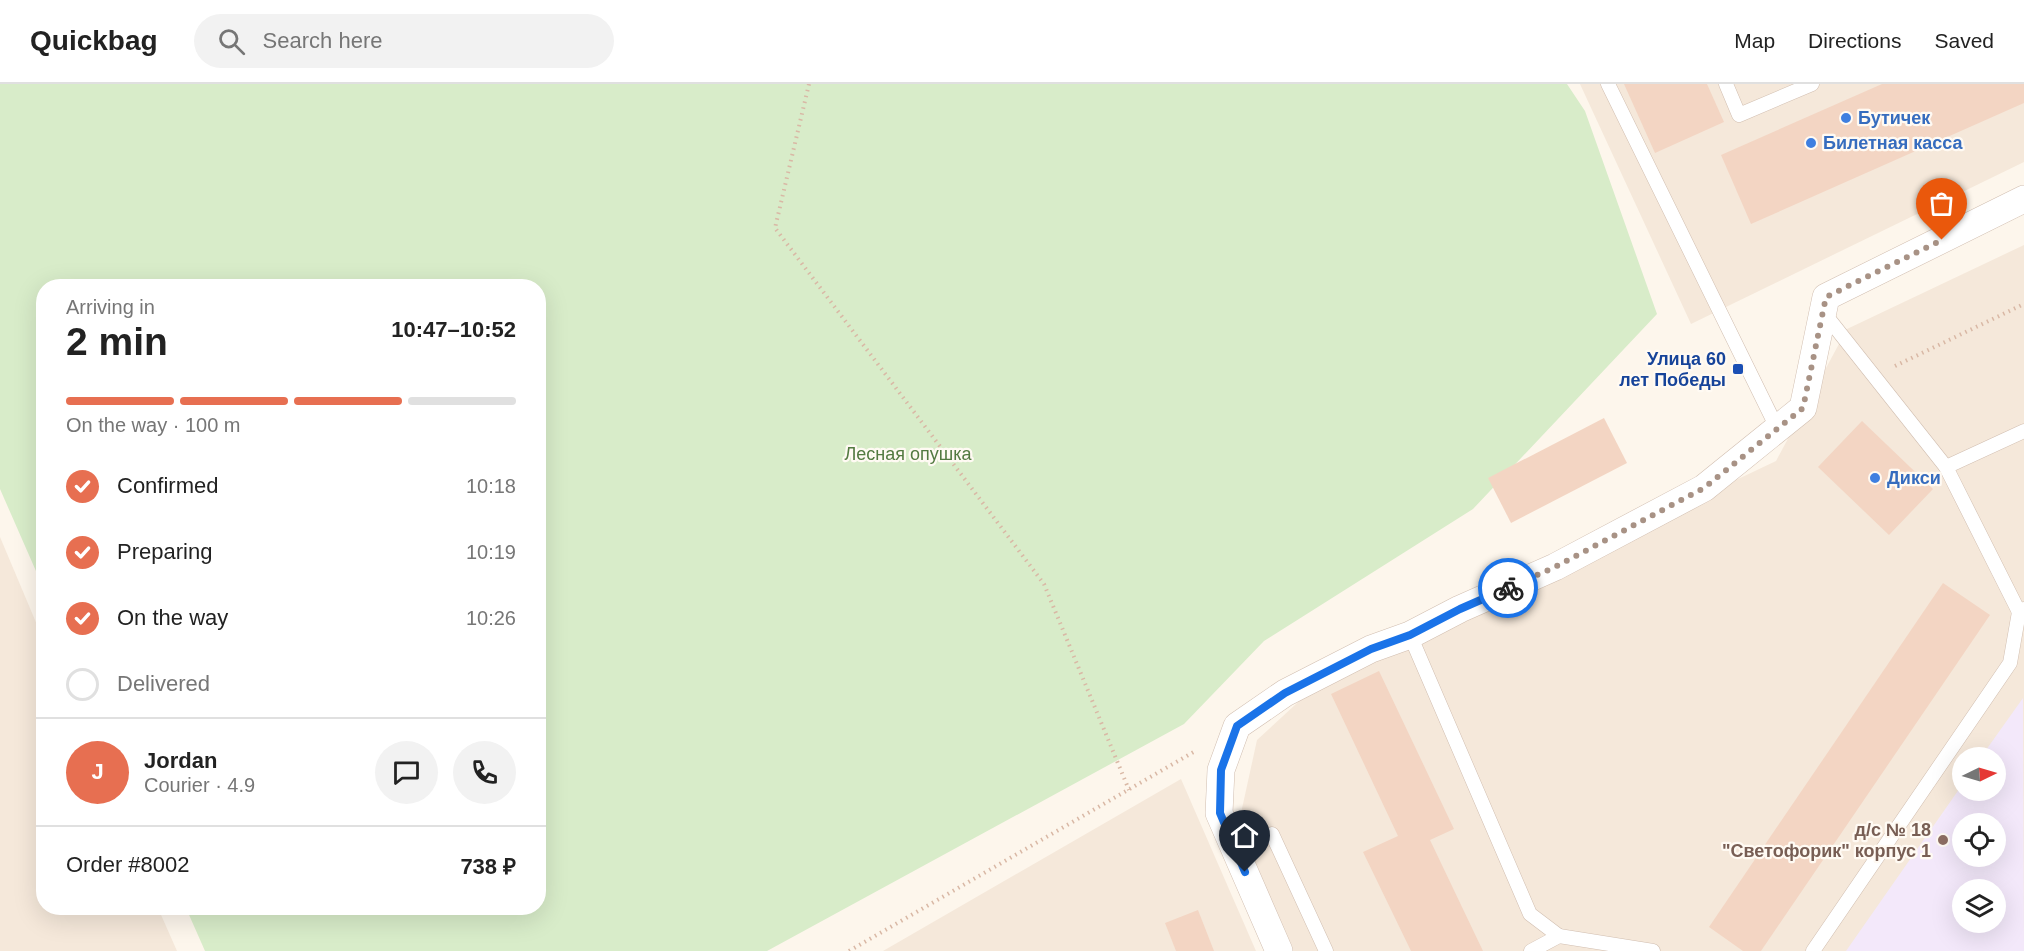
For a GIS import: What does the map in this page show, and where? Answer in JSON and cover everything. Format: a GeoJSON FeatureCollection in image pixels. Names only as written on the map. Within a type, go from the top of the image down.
{"type":"FeatureCollection","features":[{"type":"Feature","properties":{"kind":"street"},"geometry":{"type":"LineString","coordinates":[[1279,951],[1220,813],[1221,770],[1237,726],[1285,693],[1371,649],[1410,635],[1460,609],[1555,567],[1704,488],[1803,408],[1826,297],[2024,199]]}},
{"type":"Feature","properties":{"kind":"lane"},"geometry":{"type":"LineString","coordinates":[[1608,84],[1777,428]]}},
{"type":"Feature","properties":{"kind":"lane"},"geometry":{"type":"LineString","coordinates":[[1726,84],[1739,115],[1812,84]]}},
{"type":"Feature","properties":{"kind":"lane"},"geometry":{"type":"LineString","coordinates":[[1813,951],[2010,663],[2022,610],[1946,467],[1822,312]]}},
{"type":"Feature","properties":{"kind":"lane"},"geometry":{"type":"LineString","coordinates":[[1946,467],[2024,431]]}},
{"type":"Feature","properties":{"kind":"lane"},"geometry":{"type":"LineString","coordinates":[[1410,635],[1530,914],[1559,936],[1653,951]]}},
{"type":"Feature","properties":{"kind":"lane"},"geometry":{"type":"LineString","coordinates":[[1272,834],[1326,951]]}},
{"type":"Feature","properties":{"kind":"lane"},"geometry":{"type":"LineString","coordinates":[[1531,951],[1559,936]]}},
{"type":"Feature","properties":{"kind":"path"},"geometry":{"type":"LineString","coordinates":[[809,84],[775,228],[1044,584],[1129,790]]}},
{"type":"Feature","properties":{"kind":"path"},"geometry":{"type":"LineString","coordinates":[[1874,376],[2024,304]]}},
{"type":"Feature","properties":{"kind":"path"},"geometry":{"type":"LineString","coordinates":[[849,951],[1198,749]]}},
{"type":"Feature","properties":{"kind":"shaded area"},"geometry":{"type":"Polygon","coordinates":[[[1580,84],[2024,84],[2024,162],[1691,324],[1580,84]]]}},
{"type":"Feature","properties":{"kind":"shaded area"},"geometry":{"type":"Polygon","coordinates":[[[2024,245],[2024,951],[1289,951],[1236,836],[1257,740],[1334,669],[1776,461],[1847,329],[2024,245]]]}},
{"type":"Feature","properties":{"kind":"shaded area"},"geometry":{"type":"Polygon","coordinates":[[[0,537],[36,622],[36,915],[161,915],[177,951],[0,951],[0,537]]]}},
{"type":"Feature","properties":{"kind":"shaded area","name":"д/с № 18 \"Светофорик\" корпус 1"},"geometry":{"type":"Polygon","coordinates":[[[2023,698],[2024,951],[1846,951],[1952,799],[2006,801],[2006,747],[1988,747],[2023,698]]]}},
{"type":"Feature","properties":{"kind":"shaded area"},"geometry":{"type":"Polygon","coordinates":[[[1181,779],[1256,951],[883,951],[1181,779]]]}},
{"type":"Feature","properties":{"kind":"green space","name":"Лесная опушка"},"geometry":{"type":"Polygon","coordinates":[[[0,84],[1567,84],[1585,111],[1657,314],[1473,509],[1264,641],[1184,724],[767,951],[205,951],[189,915],[546,915],[546,279],[36,279],[36,571],[0,489],[0,84]]]}},
{"type":"Feature","properties":{"kind":"building"},"geometry":{"type":"Polygon","coordinates":[[[1624,84],[1707,84],[1724,122],[1655,153],[1624,84]]]}},
{"type":"Feature","properties":{"kind":"building"},"geometry":{"type":"Polygon","coordinates":[[[1882,84],[2024,84],[2024,103],[1751,224],[1721,155],[1882,84]]]}},
{"type":"Feature","properties":{"kind":"building"},"geometry":{"type":"Polygon","coordinates":[[[1604,418],[1627,463],[1511,523],[1488,478],[1604,418]]]}},
{"type":"Feature","properties":{"kind":"building","name":"Дикси"},"geometry":{"type":"Polygon","coordinates":[[[1862,421],[1933,489],[1889,535],[1818,467],[1862,421]]]}},
{"type":"Feature","properties":{"kind":"building"},"geometry":{"type":"Polygon","coordinates":[[[1943,583],[1990,615],[1761,951],[1743,951],[1709,927],[1943,583]]]}},
{"type":"Feature","properties":{"kind":"building"},"geometry":{"type":"Polygon","coordinates":[[[1379,671],[1454,829],[1430,840],[1483,951],[1411,951],[1363,852],[1398,836],[1331,694],[1379,671]]]}},
{"type":"Feature","properties":{"kind":"building"},"geometry":{"type":"Polygon","coordinates":[[[1198,910],[1214,951],[1176,951],[1165,923],[1198,910]]]}},
{"type":"Feature","properties":{"kind":"way so far"},"geometry":{"type":"LineString","coordinates":[[1508,588],[1555,567],[1704,488],[1803,408],[1826,297],[1942,240]]}},
{"type":"Feature","properties":{"kind":"place","name":"Бутичек"},"geometry":{"type":"Point","coordinates":[1846,118]}},
{"type":"Feature","properties":{"kind":"place","name":"Билетная касса"},"geometry":{"type":"Point","coordinates":[1811,143]}},
{"type":"Feature","properties":{"kind":"place","name":"Улица 60 лет Победы"},"geometry":{"type":"Point","coordinates":[1738,369]}},
{"type":"Feature","properties":{"kind":"place","name":"Дикси"},"geometry":{"type":"Point","coordinates":[1875,478]}},
{"type":"Feature","properties":{"kind":"place","name":"д/с № 18 \"Светофорик\" корпус 1"},"geometry":{"type":"Point","coordinates":[1943,840]}},
{"type":"Feature","properties":{"kind":"route"},"geometry":{"type":"LineString","coordinates":[[1245,872],[1220,813],[1221,770],[1237,726],[1285,693],[1371,649],[1410,635],[1460,609],[1508,588]]}}]}
